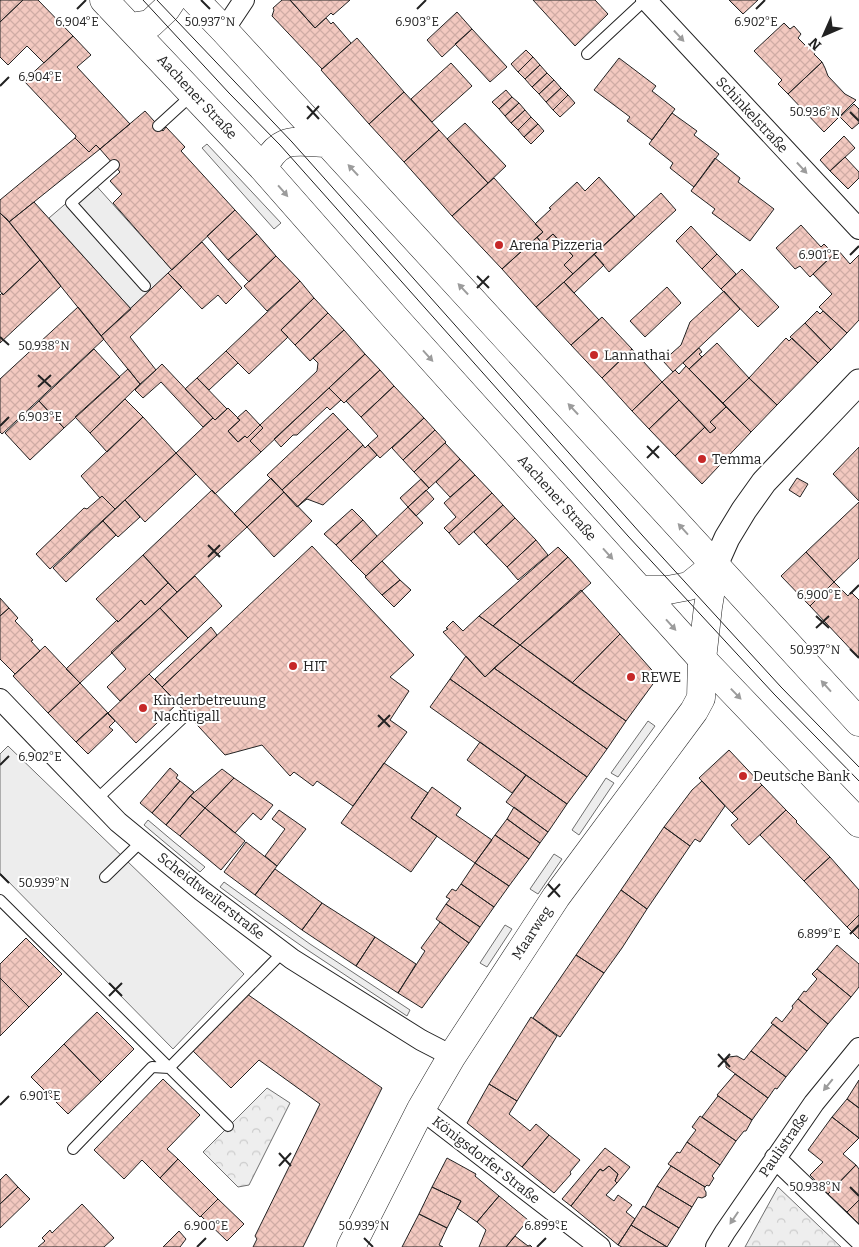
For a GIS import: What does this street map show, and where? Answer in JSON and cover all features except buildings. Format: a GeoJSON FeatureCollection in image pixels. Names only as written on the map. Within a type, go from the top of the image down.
{"type":"FeatureCollection","features":[{"type":"Feature","properties":{"kind":"main road","name":"Aachener Straße"},"geometry":{"type":"LineString","coordinates":[[104,0],[262,168],[702,659],[859,823]]}},
{"type":"Feature","properties":{"kind":"main road"},"geometry":{"type":"LineString","coordinates":[[130,27],[150,24],[166,9],[172,0]]}},
{"type":"Feature","properties":{"kind":"main road"},"geometry":{"type":"LineString","coordinates":[[195,0],[661,504],[859,722]]}},
{"type":"Feature","properties":{"kind":"main road"},"geometry":{"type":"LineString","coordinates":[[262,168],[271,152],[280,145],[292,142],[327,142]]}},
{"type":"Feature","properties":{"kind":"main road"},"geometry":{"type":"LineString","coordinates":[[640,590],[668,590],[689,586],[715,565]]}},
{"type":"Feature","properties":{"kind":"main road","name":"Maarweg"},"geometry":{"type":"LineString","coordinates":[[352,1247],[421,1109],[452,1056],[556,897],[694,711],[700,698],[702,659],[715,565]]}},
{"type":"Feature","properties":{"kind":"street"},"geometry":{"type":"LineString","coordinates":[[224,30],[244,0]]}},
{"type":"Feature","properties":{"kind":"street","name":"Schinkelstraße"},"geometry":{"type":"LineString","coordinates":[[645,0],[859,229]]}},
{"type":"Feature","properties":{"kind":"street"},"geometry":{"type":"LineString","coordinates":[[715,565],[727,538],[764,482],[859,382]]}},
{"type":"Feature","properties":{"kind":"street","name":"Scheidtweilerstraße"},"geometry":{"type":"LineString","coordinates":[[0,699],[118,822],[202,891],[283,952],[421,1040],[452,1056]]}},
{"type":"Feature","properties":{"kind":"street","name":"Paulistraße"},"geometry":{"type":"LineString","coordinates":[[716,1247],[814,1103],[859,1048]]}},
{"type":"Feature","properties":{"kind":"street","name":"Königsdorfer Straße"},"geometry":{"type":"LineString","coordinates":[[421,1109],[600,1247]]}},
{"type":"Feature","properties":{"kind":"street"},"geometry":{"type":"LineString","coordinates":[[775,1158],[859,1239]]}},
{"type":"Feature","properties":{"kind":"lane"},"geometry":{"type":"LineString","coordinates":[[587,54],[645,0]]}},
{"type":"Feature","properties":{"kind":"lane"},"geometry":{"type":"LineString","coordinates":[[158,126],[193,94]]}},
{"type":"Feature","properties":{"kind":"lane"},"geometry":{"type":"LineString","coordinates":[[114,165],[71,203],[145,286]]}},
{"type":"Feature","properties":{"kind":"lane"},"geometry":{"type":"LineString","coordinates":[[97,799],[185,716]]}},
{"type":"Feature","properties":{"kind":"lane"},"geometry":{"type":"LineString","coordinates":[[105,878],[142,841]]}},
{"type":"Feature","properties":{"kind":"lane"},"geometry":{"type":"LineString","coordinates":[[0,900],[228,1126]]}},
{"type":"Feature","properties":{"kind":"lane"},"geometry":{"type":"LineString","coordinates":[[73,1148],[152,1067],[169,1068],[283,952]]}},
{"type":"Feature","properties":{"kind":"green space"},"geometry":{"type":"Polygon","coordinates":[[[267,1088],[290,1103],[249,1185],[238,1187],[203,1152],[267,1088]]]}},
{"type":"Feature","properties":{"kind":"green space"},"geometry":{"type":"Polygon","coordinates":[[[778,1187],[841,1247],[745,1247],[778,1187]]]}},
{"type":"Feature","properties":{"kind":"shaded area"},"geometry":{"type":"Polygon","coordinates":[[[207,144],[281,223],[274,229],[202,148],[207,144]]]}},
{"type":"Feature","properties":{"kind":"shaded area"},"geometry":{"type":"Polygon","coordinates":[[[92,181],[172,270],[131,309],[49,218],[92,181]]]}},
{"type":"Feature","properties":{"kind":"shaded area"},"geometry":{"type":"Polygon","coordinates":[[[648,721],[655,726],[618,777],[611,773],[648,721]]]}},
{"type":"Feature","properties":{"kind":"shaded area"},"geometry":{"type":"Polygon","coordinates":[[[8,746],[244,974],[173,1049],[0,873],[0,754],[8,746]]]}},
{"type":"Feature","properties":{"kind":"shaded area"},"geometry":{"type":"Polygon","coordinates":[[[606,778],[614,783],[579,835],[572,830],[606,778]]]}},
{"type":"Feature","properties":{"kind":"shaded area"},"geometry":{"type":"Polygon","coordinates":[[[148,820],[205,867],[200,872],[144,825],[148,820]]]}},
{"type":"Feature","properties":{"kind":"shaded area"},"geometry":{"type":"Polygon","coordinates":[[[554,854],[562,859],[538,894],[530,889],[554,854]]]}},
{"type":"Feature","properties":{"kind":"shaded area"},"geometry":{"type":"Polygon","coordinates":[[[224,882],[310,944],[410,1010],[407,1016],[263,919],[220,887],[224,882]]]}},
{"type":"Feature","properties":{"kind":"shaded area"},"geometry":{"type":"Polygon","coordinates":[[[505,925],[512,929],[487,967],[480,963],[505,925]]]}},
{"type":"Feature","properties":{"kind":"tram line"},"geometry":{"type":"LineString","coordinates":[[143,0],[280,145],[628,536],[774,694],[859,781]]}},
{"type":"Feature","properties":{"kind":"tram line"},"geometry":{"type":"LineString","coordinates":[[157,0],[292,142],[642,535],[781,687],[859,767]]}},
{"type":"Feature","properties":{"kind":"place","name":"Arena Pizzeria"},"geometry":{"type":"Point","coordinates":[499,245]}},
{"type":"Feature","properties":{"kind":"place","name":"Lannathai"},"geometry":{"type":"Point","coordinates":[594,355]}},
{"type":"Feature","properties":{"kind":"place","name":"Temma"},"geometry":{"type":"Point","coordinates":[702,459]}},
{"type":"Feature","properties":{"kind":"place","name":"HIT"},"geometry":{"type":"Point","coordinates":[293,666]}},
{"type":"Feature","properties":{"kind":"place","name":"REWE"},"geometry":{"type":"Point","coordinates":[631,677]}},
{"type":"Feature","properties":{"kind":"place","name":"Kinderbetreuung Nachtigall"},"geometry":{"type":"Point","coordinates":[143,708]}},
{"type":"Feature","properties":{"kind":"place","name":"Deutsche Bank"},"geometry":{"type":"Point","coordinates":[743,776]}}]}
